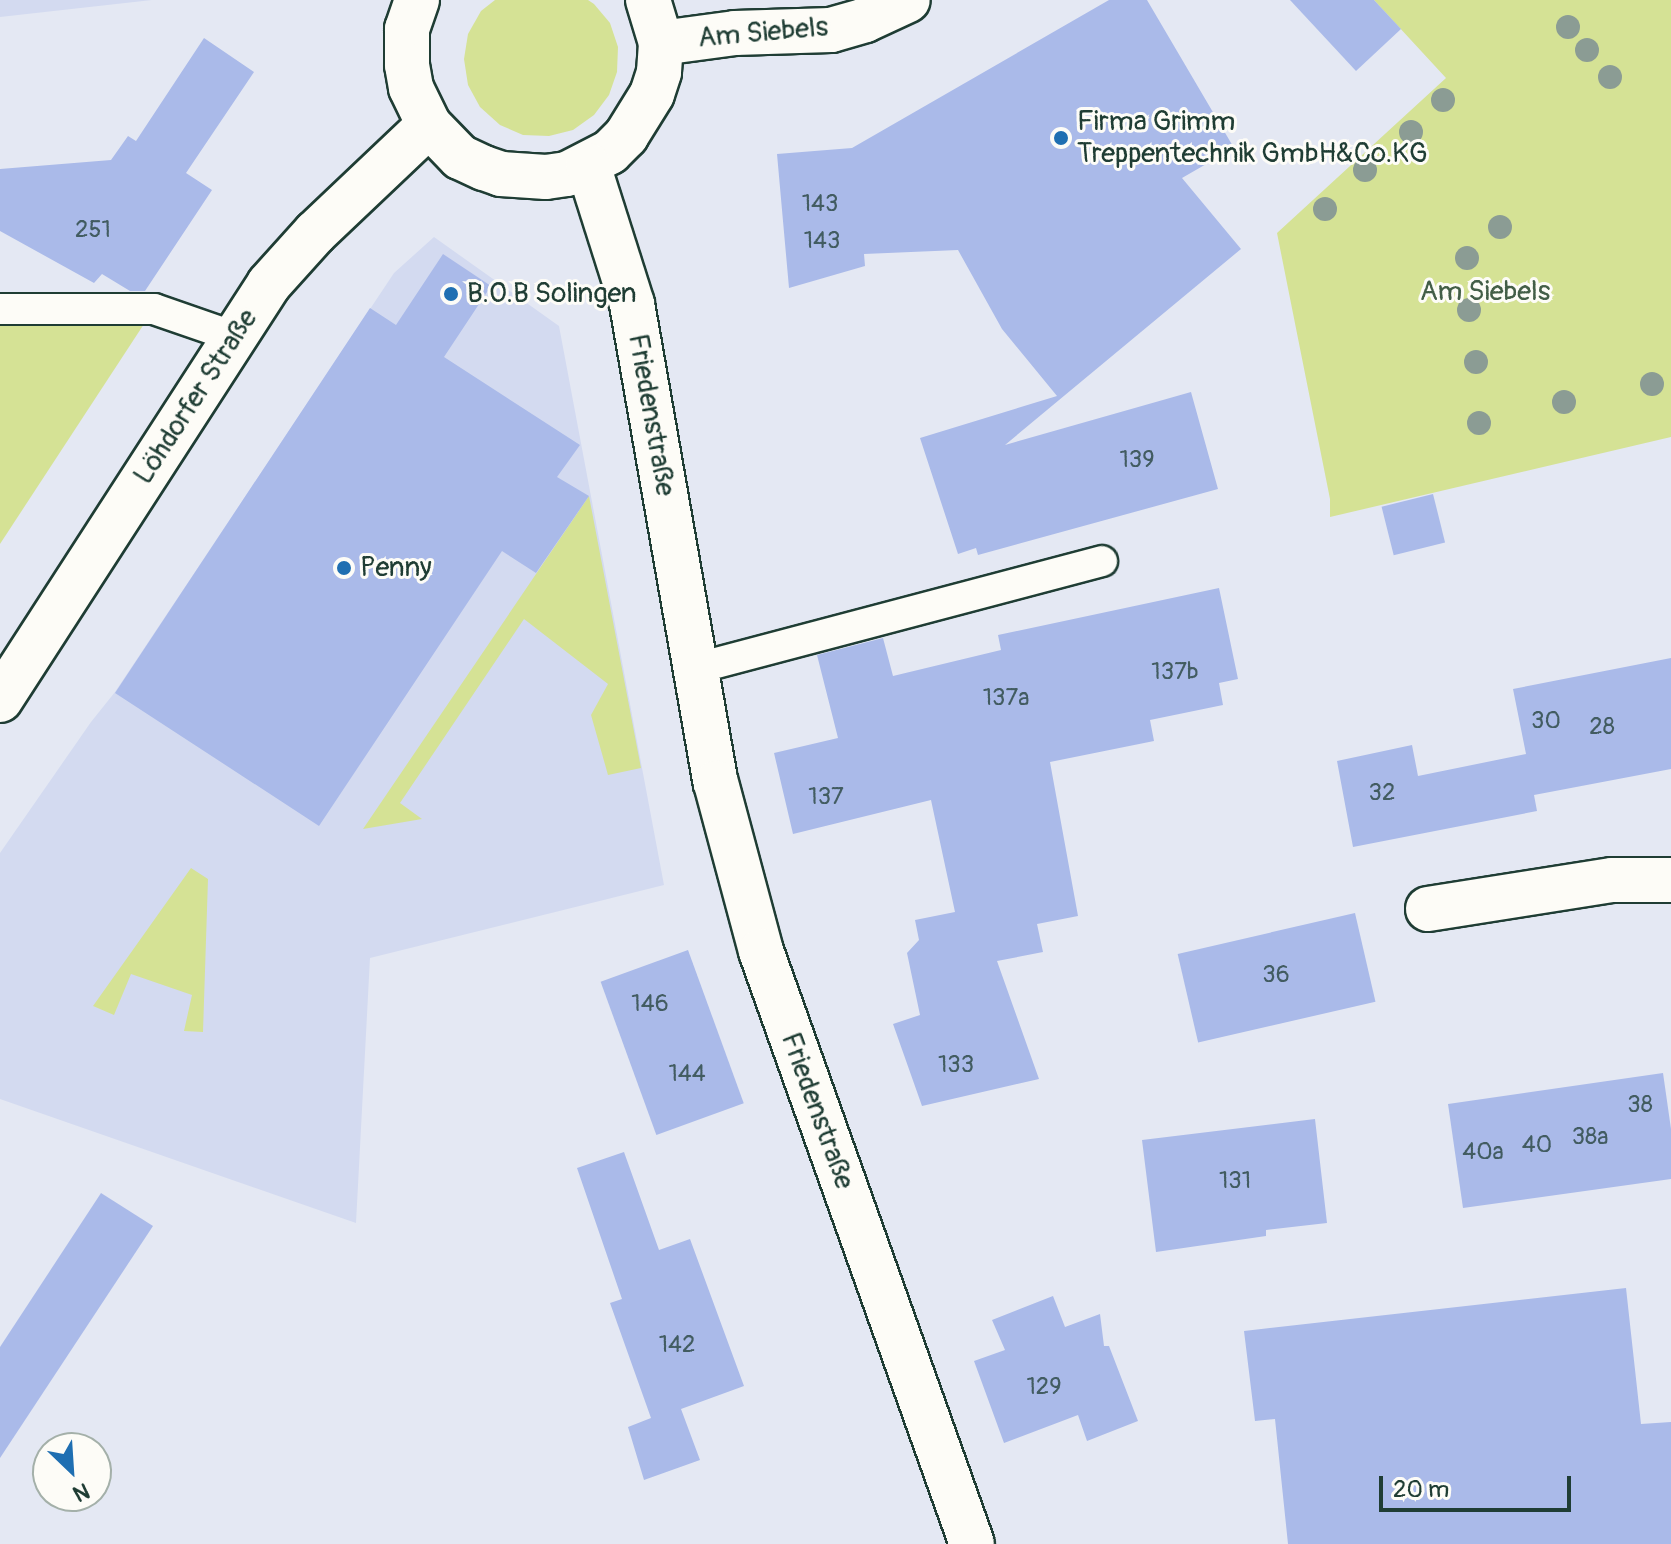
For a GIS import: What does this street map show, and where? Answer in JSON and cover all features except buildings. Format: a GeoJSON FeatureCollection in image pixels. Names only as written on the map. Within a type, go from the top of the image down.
{"type":"FeatureCollection","features":[{"type":"Feature","properties":{"kind":"main road"},"geometry":{"type":"LineString","coordinates":[[417,0],[407,29],[407,65],[411,88],[429,125],[460,157],[501,174],[546,177],[567,174],[588,165],[626,136],[652,94],[659,72],[661,43],[648,0]]}},
{"type":"Feature","properties":{"kind":"main road","name":"Am Siebels"},"geometry":{"type":"LineString","coordinates":[[661,43],[735,33],[831,30],[865,20],[908,0]]}},
{"type":"Feature","properties":{"kind":"main road","name":"Löhdorfer Straße"},"geometry":{"type":"LineString","coordinates":[[0,700],[269,284],[315,233],[429,125]]}},
{"type":"Feature","properties":{"kind":"main road","name":"Friedenstraße"},"geometry":{"type":"LineString","coordinates":[[588,165],[632,304],[694,669],[730,841],[761,951],[972,1544]]}},
{"type":"Feature","properties":{"kind":"main road"},"geometry":{"type":"LineString","coordinates":[[1428,909],[1612,880],[1671,880]]}},
{"type":"Feature","properties":{"kind":"lane"},"geometry":{"type":"LineString","coordinates":[[0,309],[154,309],[235,337]]}},
{"type":"Feature","properties":{"kind":"lane"},"geometry":{"type":"LineString","coordinates":[[694,669],[1102,561]]}},
{"type":"Feature","properties":{"kind":"shaded area"},"geometry":{"type":"Polygon","coordinates":[[[0,0],[152,0],[0,17],[0,0]]]}},
{"type":"Feature","properties":{"kind":"shaded area"},"geometry":{"type":"Polygon","coordinates":[[[434,237],[559,326],[664,885],[370,958],[356,1223],[0,1099],[0,853],[115,692],[394,273],[434,237]]]}},
{"type":"Feature","properties":{"kind":"green space"},"geometry":{"type":"Polygon","coordinates":[[[495,0],[588,0],[594,4],[610,23],[618,47],[617,72],[609,95],[594,115],[573,130],[549,136],[523,135],[500,125],[480,107],[468,85],[464,59],[468,34],[481,11],[495,0]]]}},
{"type":"Feature","properties":{"kind":"green space","name":"Am Siebels"},"geometry":{"type":"Polygon","coordinates":[[[1374,0],[1671,0],[1671,437],[1330,517],[1330,499],[1277,233],[1446,78],[1374,0]]]}},
{"type":"Feature","properties":{"kind":"green space"},"geometry":{"type":"Polygon","coordinates":[[[0,324],[144,324],[0,544],[0,324]]]}},
{"type":"Feature","properties":{"kind":"green space"},"geometry":{"type":"Polygon","coordinates":[[[589,496],[641,768],[608,775],[591,715],[608,684],[524,619],[400,803],[422,819],[363,829],[589,496]]]}},
{"type":"Feature","properties":{"kind":"green space"},"geometry":{"type":"Polygon","coordinates":[[[191,868],[208,879],[203,1032],[184,1031],[192,995],[131,974],[114,1015],[93,1006],[191,868]]]}},
{"type":"Feature","properties":{"kind":"place","name":"Firma Grimm Treppentechnik GmbH&Co.KG"},"geometry":{"type":"Point","coordinates":[1061,138]}},
{"type":"Feature","properties":{"kind":"place","name":"B.O.B Solingen"},"geometry":{"type":"Point","coordinates":[451,294]}},
{"type":"Feature","properties":{"kind":"place","name":"Penny"},"geometry":{"type":"Point","coordinates":[344,568]}}]}
